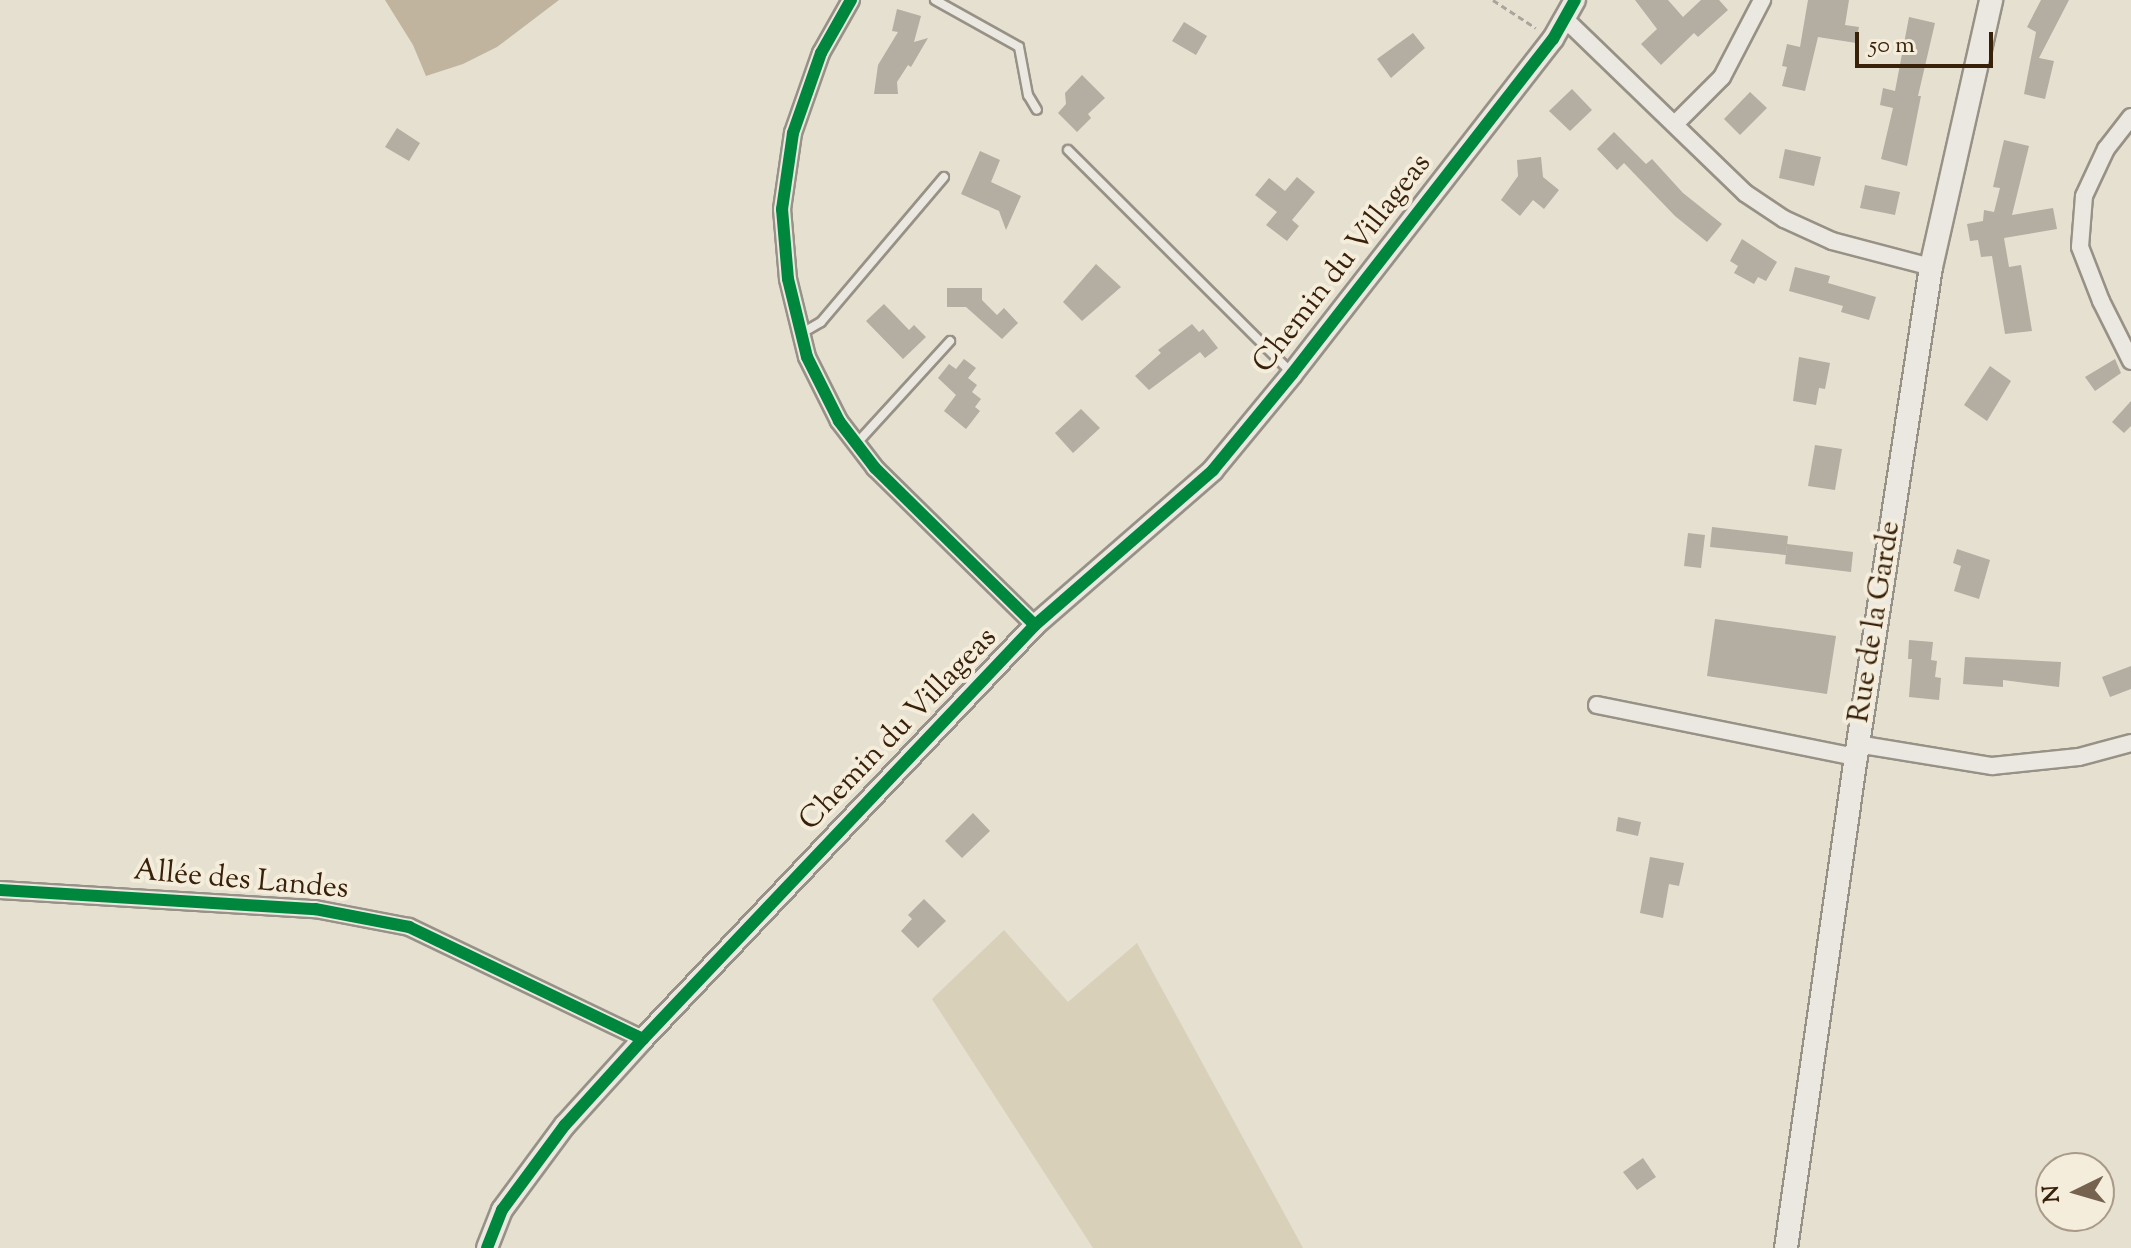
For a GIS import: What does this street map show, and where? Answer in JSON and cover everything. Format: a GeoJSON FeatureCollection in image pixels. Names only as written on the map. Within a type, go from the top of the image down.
{"type":"FeatureCollection","features":[{"type":"Feature","properties":{"kind":"main road","name":"Rue de la Garde"},"geometry":{"type":"LineString","coordinates":[[1786,1248],[1856,750],[1931,267],[1991,0]]}},
{"type":"Feature","properties":{"kind":"street"},"geometry":{"type":"LineString","coordinates":[[851,0],[821,53],[793,133],[782,209],[788,279],[807,357],[839,421],[875,468],[1035,625]]}},
{"type":"Feature","properties":{"kind":"street","name":"Chemin du Villageas"},"geometry":{"type":"LineString","coordinates":[[487,1248],[502,1210],[556,1137],[643,1039],[1035,625],[1213,470],[1292,374],[1553,39],[1575,0]]}},
{"type":"Feature","properties":{"kind":"street"},"geometry":{"type":"LineString","coordinates":[[1676,123],[1722,77],[1762,0]]}},
{"type":"Feature","properties":{"kind":"street"},"geometry":{"type":"LineString","coordinates":[[1566,20],[1745,193],[1784,219],[1832,241],[1931,267]]}},
{"type":"Feature","properties":{"kind":"street"},"geometry":{"type":"LineString","coordinates":[[2131,117],[2106,149],[2084,196],[2080,247],[2101,301],[2131,361]]}},
{"type":"Feature","properties":{"kind":"street"},"geometry":{"type":"LineString","coordinates":[[1597,705],[1856,750],[1992,766],[2079,757],[2131,743]]}},
{"type":"Feature","properties":{"kind":"street","name":"Allée des Landes"},"geometry":{"type":"LineString","coordinates":[[0,890],[315,909],[409,927],[643,1039]]}},
{"type":"Feature","properties":{"kind":"lane"},"geometry":{"type":"LineString","coordinates":[[935,0],[1019,47],[1028,95],[1037,110]]}},
{"type":"Feature","properties":{"kind":"lane"},"geometry":{"type":"LineString","coordinates":[[1068,150],[1292,374]]}},
{"type":"Feature","properties":{"kind":"lane"},"geometry":{"type":"LineString","coordinates":[[801,334],[821,322],[944,177]]}},
{"type":"Feature","properties":{"kind":"lane"},"geometry":{"type":"LineString","coordinates":[[856,444],[950,341]]}},
{"type":"Feature","properties":{"kind":"path"},"geometry":{"type":"LineString","coordinates":[[1493,0],[1553,39]]}},
{"type":"Feature","properties":{"kind":"shaded area"},"geometry":{"type":"Polygon","coordinates":[[[385,0],[559,0],[497,47],[463,64],[426,76],[413,45],[385,0]]]}},
{"type":"Feature","properties":{"kind":"shaded area"},"geometry":{"type":"Polygon","coordinates":[[[1004,930],[1068,1002],[1137,943],[1303,1248],[1093,1248],[932,999],[1004,930]]]}},
{"type":"Feature","properties":{"kind":"building"},"geometry":{"type":"Polygon","coordinates":[[[1635,0],[1668,0],[1683,17],[1701,0],[1719,0],[1728,10],[1698,37],[1694,33],[1661,65],[1641,44],[1657,29],[1635,0]]]}},
{"type":"Feature","properties":{"kind":"building"},"geometry":{"type":"Polygon","coordinates":[[[1808,0],[1849,0],[1845,25],[1859,27],[1856,43],[1818,37],[1805,91],[1782,86],[1787,67],[1782,66],[1787,44],[1800,47],[1808,0]]]}},
{"type":"Feature","properties":{"kind":"building"},"geometry":{"type":"Polygon","coordinates":[[[2041,0],[2069,0],[2039,58],[2054,61],[2045,99],[2024,94],[2036,32],[2027,27],[2041,0]]]}},
{"type":"Feature","properties":{"kind":"building"},"geometry":{"type":"Polygon","coordinates":[[[897,9],[921,16],[914,42],[928,38],[911,67],[908,65],[897,82],[898,94],[874,94],[878,65],[898,32],[892,31],[897,9]]]}},
{"type":"Feature","properties":{"kind":"building"},"geometry":{"type":"Polygon","coordinates":[[[1909,17],[1935,23],[1918,96],[1921,96],[1907,166],[1881,159],[1893,108],[1880,105],[1883,88],[1895,91],[1909,17]]]}},
{"type":"Feature","properties":{"kind":"building"},"geometry":{"type":"Polygon","coordinates":[[[1184,22],[1207,36],[1196,55],[1172,41],[1184,22]]]}},
{"type":"Feature","properties":{"kind":"building"},"geometry":{"type":"Polygon","coordinates":[[[1413,33],[1425,48],[1391,78],[1377,59],[1413,33]]]}},
{"type":"Feature","properties":{"kind":"building"},"geometry":{"type":"Polygon","coordinates":[[[1082,75],[1105,98],[1088,114],[1091,118],[1077,132],[1058,113],[1066,104],[1065,93],[1082,75]]]}},
{"type":"Feature","properties":{"kind":"building"},"geometry":{"type":"Polygon","coordinates":[[[1572,89],[1592,110],[1570,131],[1549,111],[1572,89]]]}},
{"type":"Feature","properties":{"kind":"building"},"geometry":{"type":"Polygon","coordinates":[[[1750,92],[1767,108],[1740,135],[1724,119],[1750,92]]]}},
{"type":"Feature","properties":{"kind":"building"},"geometry":{"type":"Polygon","coordinates":[[[397,128],[420,143],[409,161],[385,147],[397,128]]]}},
{"type":"Feature","properties":{"kind":"building"},"geometry":{"type":"Polygon","coordinates":[[[1614,132],[1646,164],[1652,159],[1683,193],[1722,224],[1707,242],[1675,216],[1624,163],[1617,170],[1597,149],[1614,132]]]}},
{"type":"Feature","properties":{"kind":"building"},"geometry":{"type":"Polygon","coordinates":[[[2004,140],[2029,146],[2012,215],[2053,208],[2057,229],[2004,238],[2009,267],[2021,265],[2032,331],[2005,334],[1992,256],[1981,257],[1978,240],[1970,241],[1967,224],[1983,221],[1984,210],[1994,212],[2000,188],[1993,187],[2004,140]]]}},
{"type":"Feature","properties":{"kind":"building"},"geometry":{"type":"Polygon","coordinates":[[[1785,149],[1821,157],[1814,186],[1779,178],[1785,149]]]}},
{"type":"Feature","properties":{"kind":"building"},"geometry":{"type":"Polygon","coordinates":[[[980,151],[1000,160],[991,182],[1021,196],[1006,230],[999,211],[961,194],[980,151]]]}},
{"type":"Feature","properties":{"kind":"building"},"geometry":{"type":"Polygon","coordinates":[[[1541,157],[1543,177],[1559,190],[1544,209],[1533,200],[1520,216],[1501,200],[1518,176],[1517,160],[1541,157]]]}},
{"type":"Feature","properties":{"kind":"building"},"geometry":{"type":"Polygon","coordinates":[[[1297,177],[1315,192],[1292,220],[1299,226],[1287,241],[1266,225],[1277,212],[1255,195],[1269,178],[1285,191],[1297,177]]]}},
{"type":"Feature","properties":{"kind":"building"},"geometry":{"type":"Polygon","coordinates":[[[1865,185],[1900,192],[1895,215],[1860,208],[1865,185]]]}},
{"type":"Feature","properties":{"kind":"building"},"geometry":{"type":"Polygon","coordinates":[[[1742,239],[1777,262],[1766,281],[1758,277],[1754,284],[1734,273],[1738,266],[1730,261],[1742,239]]]}},
{"type":"Feature","properties":{"kind":"building"},"geometry":{"type":"Polygon","coordinates":[[[1096,264],[1121,287],[1082,321],[1063,302],[1096,264]]]}},
{"type":"Feature","properties":{"kind":"building"},"geometry":{"type":"Polygon","coordinates":[[[1795,267],[1830,276],[1828,283],[1876,297],[1869,320],[1841,312],[1843,306],[1789,291],[1795,267]]]}},
{"type":"Feature","properties":{"kind":"building"},"geometry":{"type":"Polygon","coordinates":[[[947,288],[982,288],[982,300],[997,315],[1004,308],[1018,323],[1002,339],[966,307],[947,307],[947,288]]]}},
{"type":"Feature","properties":{"kind":"building"},"geometry":{"type":"Polygon","coordinates":[[[884,304],[909,330],[914,325],[926,337],[903,359],[866,321],[884,304]]]}},
{"type":"Feature","properties":{"kind":"building"},"geometry":{"type":"Polygon","coordinates":[[[1192,324],[1199,332],[1203,329],[1218,348],[1205,358],[1200,352],[1149,390],[1135,376],[1161,353],[1158,350],[1192,324]]]}},
{"type":"Feature","properties":{"kind":"building"},"geometry":{"type":"Polygon","coordinates":[[[1799,357],[1830,363],[1825,389],[1819,388],[1816,405],[1793,401],[1799,357]]]}},
{"type":"Feature","properties":{"kind":"building"},"geometry":{"type":"Polygon","coordinates":[[[964,359],[976,368],[968,378],[977,385],[972,392],[981,399],[975,407],[980,411],[966,429],[944,411],[956,395],[938,378],[949,364],[956,369],[964,359]]]}},
{"type":"Feature","properties":{"kind":"building"},"geometry":{"type":"Polygon","coordinates":[[[2115,359],[2121,373],[2095,391],[2085,377],[2115,359]]]}},
{"type":"Feature","properties":{"kind":"building"},"geometry":{"type":"Polygon","coordinates":[[[1990,366],[2011,381],[1987,421],[1964,405],[1990,366]]]}},
{"type":"Feature","properties":{"kind":"building"},"geometry":{"type":"Polygon","coordinates":[[[2131,401],[2131,426],[2124,433],[2112,422],[2131,401]]]}},
{"type":"Feature","properties":{"kind":"building"},"geometry":{"type":"Polygon","coordinates":[[[1081,409],[1100,428],[1073,453],[1055,433],[1081,409]]]}},
{"type":"Feature","properties":{"kind":"building"},"geometry":{"type":"Polygon","coordinates":[[[1815,445],[1842,449],[1835,490],[1808,486],[1815,445]]]}},
{"type":"Feature","properties":{"kind":"building"},"geometry":{"type":"Polygon","coordinates":[[[1712,527],[1788,536],[1786,555],[1710,547],[1712,527]]]}},
{"type":"Feature","properties":{"kind":"building"},"geometry":{"type":"Polygon","coordinates":[[[1688,533],[1705,535],[1701,568],[1684,566],[1688,533]]]}},
{"type":"Feature","properties":{"kind":"building"},"geometry":{"type":"Polygon","coordinates":[[[1787,544],[1853,552],[1851,572],[1785,564],[1787,544]]]}},
{"type":"Feature","properties":{"kind":"building"},"geometry":{"type":"Polygon","coordinates":[[[1957,549],[1990,560],[1979,599],[1954,591],[1961,566],[1953,563],[1957,549]]]}},
{"type":"Feature","properties":{"kind":"building"},"geometry":{"type":"Polygon","coordinates":[[[1715,619],[1836,636],[1827,694],[1707,676],[1715,619]]]}},
{"type":"Feature","properties":{"kind":"building"},"geometry":{"type":"Polygon","coordinates":[[[1909,640],[1933,642],[1931,660],[1937,661],[1935,677],[1941,678],[1939,700],[1909,697],[1912,659],[1908,659],[1909,640]]]}},
{"type":"Feature","properties":{"kind":"building"},"geometry":{"type":"Polygon","coordinates":[[[1965,657],[2061,662],[2059,687],[2003,680],[2003,687],[1963,684],[1965,657]]]}},
{"type":"Feature","properties":{"kind":"building"},"geometry":{"type":"Polygon","coordinates":[[[2131,666],[2131,689],[2110,697],[2102,677],[2131,666]]]}},
{"type":"Feature","properties":{"kind":"building"},"geometry":{"type":"Polygon","coordinates":[[[973,813],[990,831],[962,858],[945,841],[973,813]]]}},
{"type":"Feature","properties":{"kind":"building"},"geometry":{"type":"Polygon","coordinates":[[[1618,817],[1641,822],[1638,836],[1616,831],[1618,817]]]}},
{"type":"Feature","properties":{"kind":"building"},"geometry":{"type":"Polygon","coordinates":[[[1650,857],[1684,863],[1679,886],[1669,884],[1663,918],[1640,913],[1650,857]]]}},
{"type":"Feature","properties":{"kind":"building"},"geometry":{"type":"Polygon","coordinates":[[[924,899],[946,921],[918,948],[901,931],[912,919],[908,915],[924,899]]]}},
{"type":"Feature","properties":{"kind":"building"},"geometry":{"type":"Polygon","coordinates":[[[1643,1158],[1656,1177],[1637,1190],[1623,1172],[1643,1158]]]}},
{"type":"Feature","properties":{"kind":"cycle path"},"geometry":{"type":"LineString","coordinates":[[851,0],[821,53],[793,133],[782,209],[788,279],[807,357],[839,421],[875,468],[1035,625]]}},
{"type":"Feature","properties":{"kind":"cycle path"},"geometry":{"type":"LineString","coordinates":[[487,1248],[502,1210],[565,1125],[643,1039],[1035,625],[1213,470],[1292,374],[1553,39],[1575,0]]}},
{"type":"Feature","properties":{"kind":"cycle path"},"geometry":{"type":"LineString","coordinates":[[0,890],[315,909],[409,927],[643,1039]]}}]}
